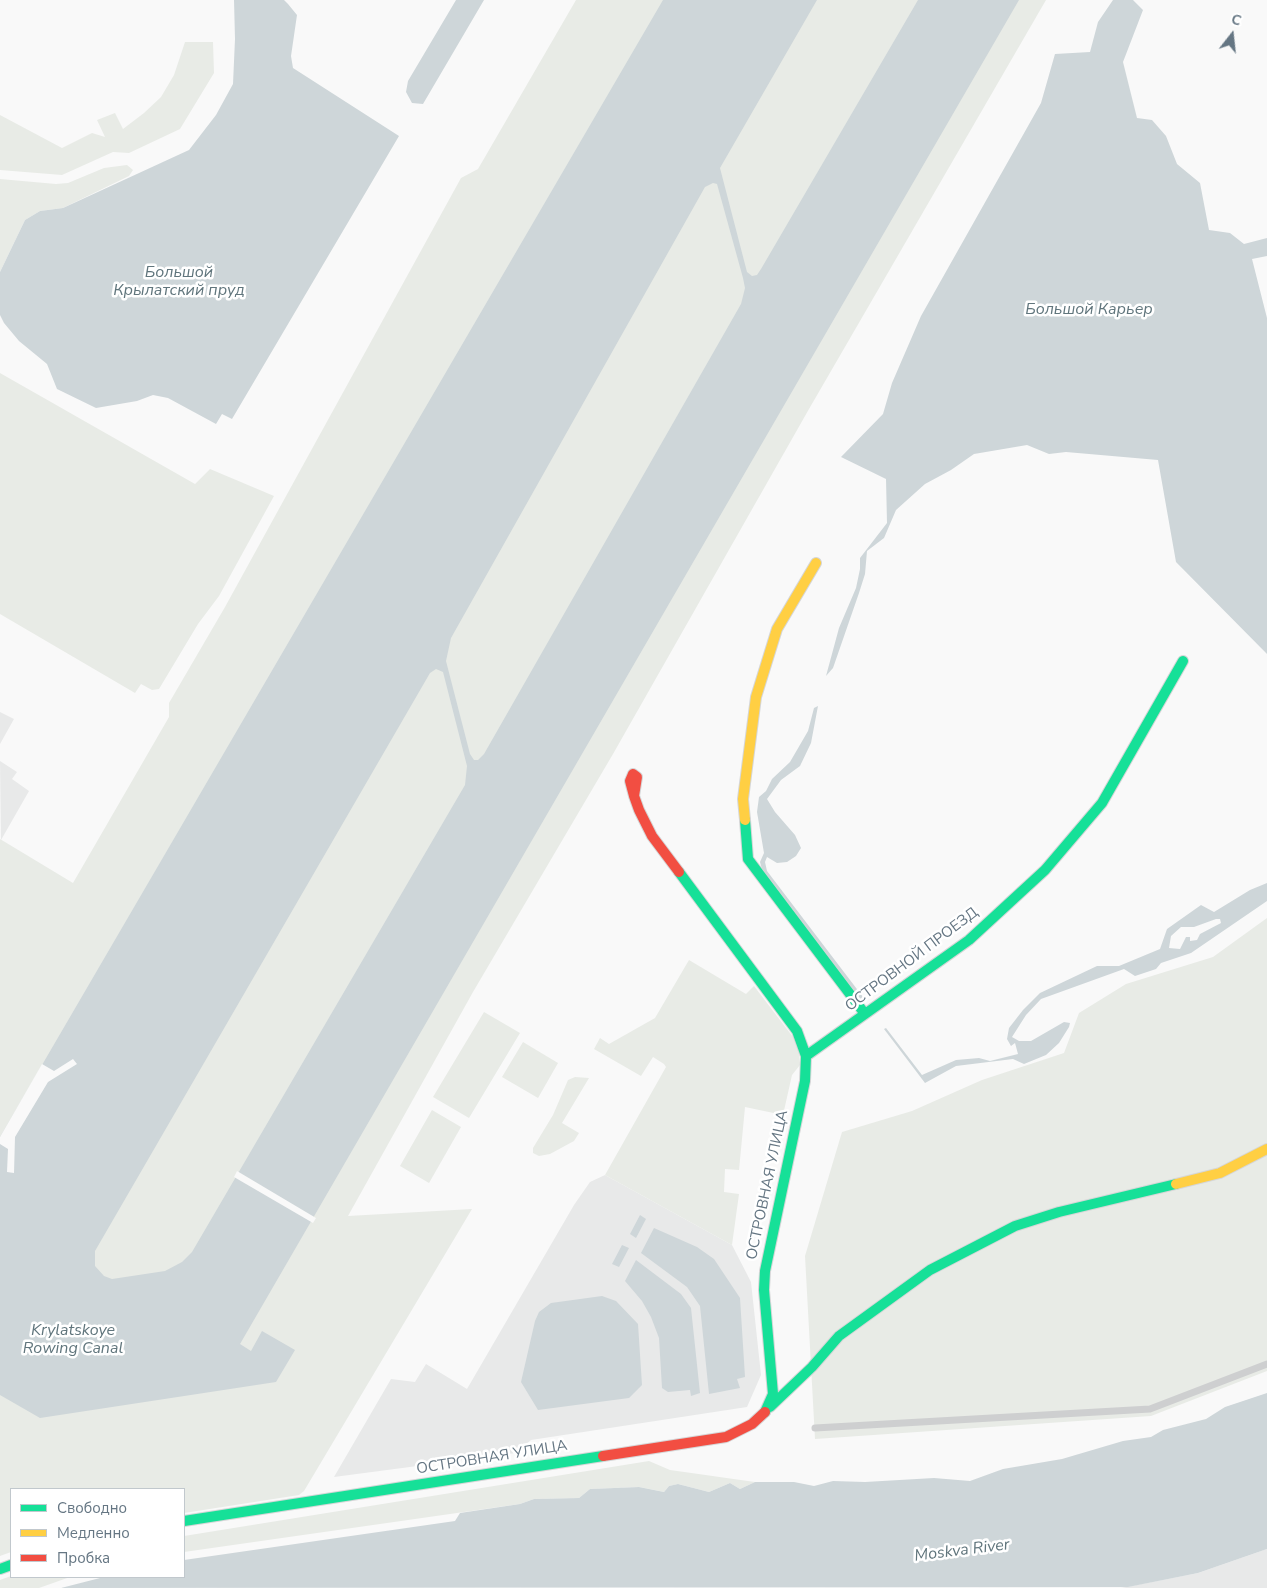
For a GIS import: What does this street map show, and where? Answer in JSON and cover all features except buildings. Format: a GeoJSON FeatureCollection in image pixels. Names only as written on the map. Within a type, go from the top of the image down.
{"type":"FeatureCollection","features":[{"type":"Feature","properties":{"kind":"street"},"geometry":{"type":"LineString","coordinates":[[816,564],[777,629],[756,696],[743,799],[748,859],[865,1014]]}},
{"type":"Feature","properties":{"kind":"street","name":"ОСТРОВНОЙ ПРОЕЗД"},"geometry":{"type":"LineString","coordinates":[[806,1056],[968,940],[1045,870],[1102,803],[1183,661]]}},
{"type":"Feature","properties":{"kind":"street","name":"ОСТРОВНАЯ УЛИЦА"},"geometry":{"type":"LineString","coordinates":[[185,1521],[726,1437],[752,1424],[767,1410],[773,1394],[773,1374],[764,1290],[765,1272],[768,1249],[805,1081],[806,1056],[797,1032],[652,836],[639,810],[630,781]]}},
{"type":"Feature","properties":{"kind":"street"},"geometry":{"type":"LineString","coordinates":[[767,1410],[812,1367],[839,1336],[930,1270],[1016,1226],[1059,1212],[1220,1173],[1267,1149]]}},
{"type":"Feature","properties":{"kind":"street"},"geometry":{"type":"LineString","coordinates":[[815,1428],[1150,1410],[1267,1364]]}},
{"type":"Feature","properties":{"kind":"street"},"geometry":{"type":"LineString","coordinates":[[741,1431],[755,1430]]}},
{"type":"Feature","properties":{"kind":"shaded area"},"geometry":{"type":"Polygon","coordinates":[[[576,0],[1046,0],[809,409],[613,754],[473,992],[348,1216],[472,1209],[304,1491],[299,1495],[185,1513],[185,1488],[10,1488],[10,1552],[0,1556],[0,839],[73,883],[169,717],[169,703],[225,607],[461,178],[478,169],[576,0]]]}},
{"type":"Feature","properties":{"kind":"shaded area"},"geometry":{"type":"Polygon","coordinates":[[[185,42],[213,42],[214,73],[180,129],[129,153],[113,152],[62,175],[0,170],[0,115],[62,148],[92,133],[105,137],[97,120],[115,113],[123,129],[161,97],[174,75],[185,42]]]}},
{"type":"Feature","properties":{"kind":"shaded area"},"geometry":{"type":"Polygon","coordinates":[[[127,165],[133,170],[129,176],[63,208],[40,211],[25,220],[0,272],[0,179],[56,184],[68,183],[104,168],[127,165]]]}},
{"type":"Feature","properties":{"kind":"shaded area"},"geometry":{"type":"Polygon","coordinates":[[[0,373],[195,484],[210,469],[274,496],[219,596],[198,624],[159,689],[152,690],[141,684],[135,693],[0,614],[0,373]]]}},
{"type":"Feature","properties":{"kind":"shaded area"},"geometry":{"type":"Polygon","coordinates":[[[0,712],[14,719],[0,744],[0,712]]]}},
{"type":"Feature","properties":{"kind":"shaded area"},"geometry":{"type":"Polygon","coordinates":[[[0,761],[17,772],[12,779],[29,791],[1,840],[0,761]]]}},
{"type":"Feature","properties":{"kind":"shaded area"},"geometry":{"type":"Polygon","coordinates":[[[1267,918],[1267,1371],[1151,1416],[815,1439],[805,1256],[842,1132],[912,1111],[982,1080],[1064,1053],[1079,1013],[1126,984],[1213,957],[1267,918]]]}},
{"type":"Feature","properties":{"kind":"shaded area"},"geometry":{"type":"Polygon","coordinates":[[[689,960],[746,994],[754,986],[793,1037],[799,1053],[800,1065],[792,1075],[783,1115],[745,1107],[739,1170],[725,1169],[724,1192],[739,1194],[732,1245],[605,1175],[666,1067],[653,1057],[641,1076],[594,1049],[600,1038],[609,1044],[655,1018],[689,960]]]}},
{"type":"Feature","properties":{"kind":"shaded area"},"geometry":{"type":"Polygon","coordinates":[[[484,1012],[520,1033],[469,1118],[433,1097],[484,1012]]]}},
{"type":"Feature","properties":{"kind":"shaded area"},"geometry":{"type":"Polygon","coordinates":[[[523,1042],[558,1063],[538,1098],[502,1077],[523,1042]]]}},
{"type":"Feature","properties":{"kind":"shaded area"},"geometry":{"type":"Polygon","coordinates":[[[575,1077],[589,1078],[562,1123],[579,1133],[574,1141],[550,1154],[539,1156],[533,1153],[533,1148],[553,1115],[568,1080],[575,1077]]]}},
{"type":"Feature","properties":{"kind":"shaded area"},"geometry":{"type":"Polygon","coordinates":[[[432,1110],[461,1127],[429,1183],[400,1166],[432,1110]]]}},
{"type":"Feature","properties":{"kind":"shaded area"},"geometry":{"type":"Polygon","coordinates":[[[605,1175],[732,1245],[751,1282],[761,1375],[747,1407],[531,1440],[516,1453],[334,1477],[391,1379],[415,1382],[426,1364],[467,1389],[574,1205],[590,1182],[605,1175]]]}},
{"type":"Feature","properties":{"kind":"shaded area"},"geometry":{"type":"Polygon","coordinates":[[[649,1461],[670,1470],[755,1482],[740,1489],[730,1483],[709,1492],[678,1484],[669,1486],[664,1492],[639,1487],[590,1489],[579,1498],[534,1499],[520,1504],[185,1552],[185,1536],[649,1461]]]}},
{"type":"Feature","properties":{"kind":"shaded area"},"geometry":{"type":"Polygon","coordinates":[[[1267,1549],[1267,1588],[1121,1588],[1198,1573],[1267,1549]]]}},
{"type":"Feature","properties":{"kind":"shaded area"},"geometry":{"type":"Polygon","coordinates":[[[10,1576],[10,1578],[67,1578],[39,1588],[0,1588],[0,1580],[10,1576]]]}},
{"type":"Feature","properties":{"kind":"water","name":"Большой Крылатский пруд"},"geometry":{"type":"Polygon","coordinates":[[[234,0],[284,0],[297,15],[291,56],[293,68],[399,136],[232,419],[222,414],[216,424],[168,398],[153,395],[137,401],[96,408],[57,389],[47,364],[19,341],[4,323],[0,315],[0,272],[25,220],[40,211],[63,208],[189,150],[216,115],[233,84],[234,0]]]}},
{"type":"Feature","properties":{"kind":"water"},"geometry":{"type":"Polygon","coordinates":[[[456,0],[484,0],[423,104],[412,103],[406,92],[408,81],[456,0]]]}},
{"type":"Feature","properties":{"kind":"water","name":"Krylatskoye Rowing Canal"},"geometry":{"type":"Polygon","coordinates":[[[663,0],[817,0],[720,168],[747,272],[752,276],[757,275],[761,269],[918,0],[1019,0],[240,1344],[251,1351],[262,1331],[295,1350],[276,1382],[40,1418],[0,1395],[0,1137],[663,0]],[[713,183],[705,187],[451,638],[446,661],[470,754],[474,760],[478,760],[484,754],[741,304],[745,288],[743,278],[717,184],[713,183]],[[436,669],[430,673],[95,1251],[95,1266],[104,1276],[112,1279],[165,1271],[182,1262],[192,1252],[465,785],[467,766],[443,672],[436,669]]]}},
{"type":"Feature","properties":{"kind":"water","name":"Большой Карьер"},"geometry":{"type":"Polygon","coordinates":[[[1113,0],[1133,0],[1143,10],[1123,62],[1137,118],[1152,120],[1166,136],[1177,164],[1200,183],[1209,230],[1230,233],[1244,244],[1267,238],[1267,256],[1252,259],[1267,318],[1267,654],[1176,562],[1158,460],[1066,452],[1049,454],[1027,445],[974,454],[951,470],[925,484],[896,510],[884,538],[867,551],[865,574],[859,593],[833,668],[826,676],[839,628],[856,588],[860,558],[887,523],[886,479],[841,457],[883,414],[892,383],[921,316],[1041,103],[1055,54],[1090,52],[1098,22],[1113,0]]]}},
{"type":"Feature","properties":{"kind":"water"},"geometry":{"type":"Polygon","coordinates":[[[818,706],[811,743],[800,766],[781,780],[767,799],[775,812],[795,835],[801,848],[796,856],[787,862],[777,863],[767,857],[765,862],[767,871],[866,1001],[862,1005],[763,873],[760,862],[764,853],[757,812],[759,797],[766,791],[772,779],[790,762],[808,731],[814,708],[818,706]]]}},
{"type":"Feature","properties":{"kind":"water"},"geometry":{"type":"Polygon","coordinates":[[[1267,883],[1267,901],[1191,953],[1161,963],[1156,969],[1135,976],[1124,969],[1041,999],[1026,1015],[1012,1037],[1019,1041],[1031,1041],[1064,1022],[1070,1023],[1069,1027],[1059,1043],[1046,1055],[1024,1064],[1013,1059],[956,1066],[925,1083],[884,1029],[886,1028],[922,1075],[956,1060],[979,1058],[990,1061],[1018,1054],[1015,1043],[1011,1046],[1007,1039],[1009,1028],[1040,993],[1097,966],[1119,966],[1160,949],[1167,929],[1201,905],[1214,912],[1250,890],[1267,883]],[[1220,919],[1194,927],[1181,927],[1171,936],[1169,948],[1180,949],[1186,937],[1190,937],[1190,941],[1197,940],[1200,934],[1221,923],[1220,919]]]}},
{"type":"Feature","properties":{"kind":"water"},"geometry":{"type":"Polygon","coordinates":[[[640,1215],[646,1219],[636,1238],[630,1234],[640,1215]]]}},
{"type":"Feature","properties":{"kind":"water"},"geometry":{"type":"Polygon","coordinates":[[[654,1228],[697,1247],[714,1259],[740,1298],[745,1377],[737,1379],[740,1388],[709,1394],[700,1306],[687,1287],[641,1253],[654,1228]]]}},
{"type":"Feature","properties":{"kind":"water"},"geometry":{"type":"Polygon","coordinates":[[[622,1245],[629,1248],[619,1267],[612,1264],[622,1245]]]}},
{"type":"Feature","properties":{"kind":"water"},"geometry":{"type":"Polygon","coordinates":[[[636,1260],[681,1294],[691,1308],[700,1393],[691,1396],[690,1390],[668,1392],[662,1388],[659,1338],[642,1301],[625,1281],[636,1260]]]}},
{"type":"Feature","properties":{"kind":"water"},"geometry":{"type":"Polygon","coordinates":[[[602,1296],[616,1301],[638,1324],[642,1385],[629,1398],[538,1410],[521,1382],[535,1321],[539,1312],[551,1303],[602,1296]]]}},
{"type":"Feature","properties":{"kind":"water","name":"Moskva River"},"geometry":{"type":"Polygon","coordinates":[[[1267,1393],[1267,1549],[1198,1573],[1128,1587],[61,1588],[100,1578],[185,1578],[185,1560],[455,1521],[460,1513],[520,1504],[534,1499],[579,1498],[590,1489],[639,1487],[664,1492],[669,1486],[678,1484],[709,1492],[730,1483],[740,1489],[755,1482],[794,1482],[814,1486],[833,1481],[865,1482],[934,1478],[970,1481],[1003,1469],[1062,1459],[1123,1441],[1151,1437],[1163,1430],[1206,1419],[1225,1407],[1267,1393]]]}},
{"type":"Feature","properties":{"kind":"pier"},"geometry":{"type":"Polygon","coordinates":[[[73,1059],[77,1064],[48,1082],[15,1137],[14,1173],[7,1172],[8,1149],[0,1144],[0,1137],[42,1064],[54,1071],[73,1059]]]}},
{"type":"Feature","properties":{"kind":"pier"},"geometry":{"type":"Polygon","coordinates":[[[237,1171],[316,1218],[313,1223],[234,1177],[237,1171]]]}},
{"type":"Feature","properties":{"kind":"traffic: fast"},"geometry":{"type":"LineString","coordinates":[[806,1056],[969,940],[1045,870],[1102,803],[1183,661]]}},
{"type":"Feature","properties":{"kind":"traffic: fast"},"geometry":{"type":"LineString","coordinates":[[745,820],[748,859],[865,1014]]}},
{"type":"Feature","properties":{"kind":"traffic: fast"},"geometry":{"type":"LineString","coordinates":[[679,872],[797,1031],[806,1056],[805,1081],[765,1271],[764,1290],[773,1394],[765,1412]]}},
{"type":"Feature","properties":{"kind":"traffic: fast"},"geometry":{"type":"LineString","coordinates":[[770,1407],[812,1367],[839,1336],[930,1270],[1015,1226],[1059,1212],[1176,1184]]}},
{"type":"Feature","properties":{"kind":"traffic: fast"},"geometry":{"type":"LineString","coordinates":[[185,1521],[603,1456]]}},
{"type":"Feature","properties":{"kind":"traffic: fast"},"geometry":{"type":"LineString","coordinates":[[0,1569],[10,1565]]}},
{"type":"Feature","properties":{"kind":"traffic: slow"},"geometry":{"type":"LineString","coordinates":[[745,820],[743,799],[756,697],[777,629],[816,563]]}},
{"type":"Feature","properties":{"kind":"traffic: slow"},"geometry":{"type":"LineString","coordinates":[[1176,1184],[1220,1173],[1267,1149]]}},
{"type":"Feature","properties":{"kind":"traffic: jam"},"geometry":{"type":"LineString","coordinates":[[634,796],[637,777],[633,774],[630,781],[634,796],[639,810],[652,836],[679,872]]}},
{"type":"Feature","properties":{"kind":"traffic: jam"},"geometry":{"type":"LineString","coordinates":[[603,1456],[726,1437],[752,1424],[765,1412]]}}]}
